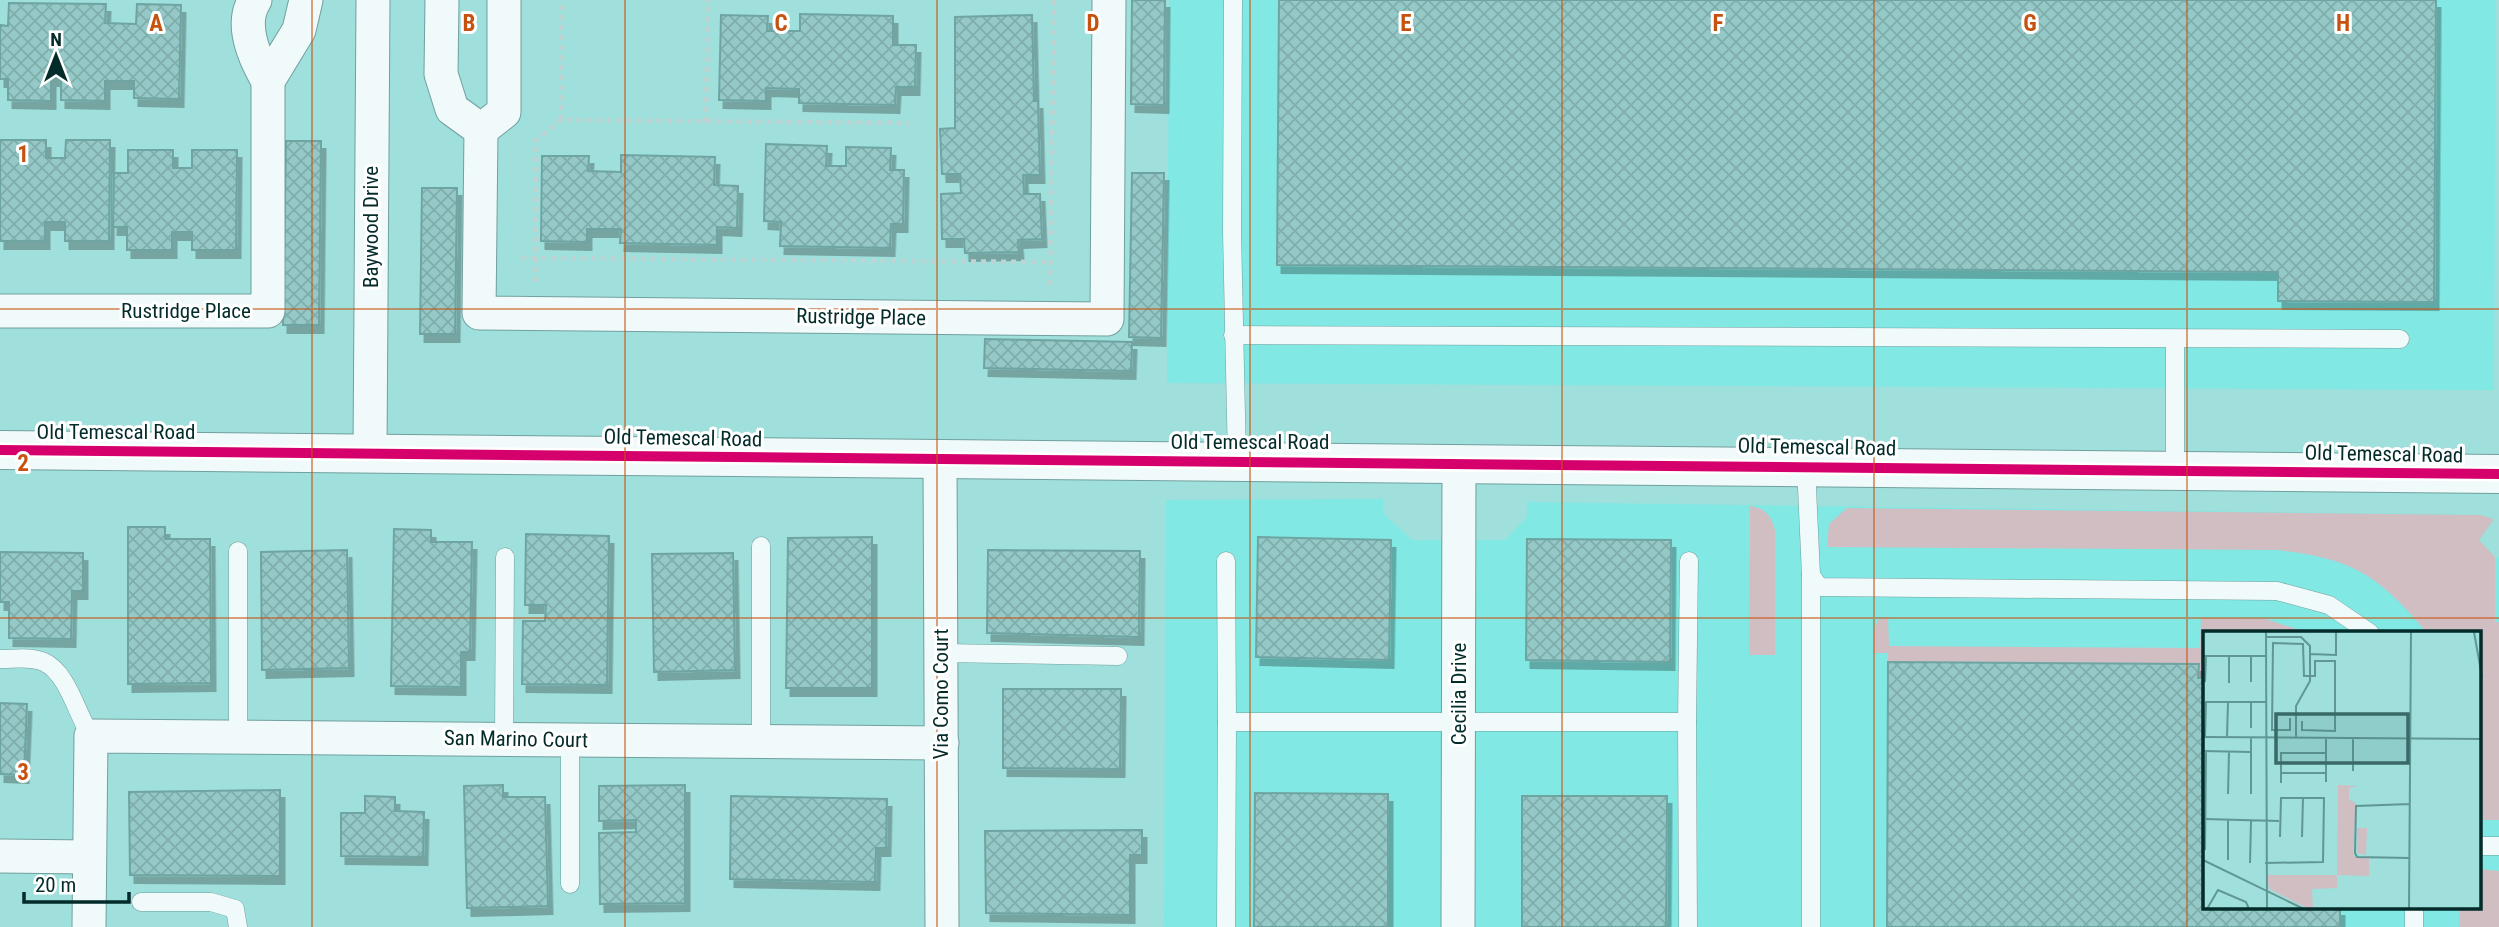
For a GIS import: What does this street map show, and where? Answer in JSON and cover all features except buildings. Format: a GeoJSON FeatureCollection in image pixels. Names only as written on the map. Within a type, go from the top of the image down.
{"type":"FeatureCollection","features":[{"type":"Feature","properties":{"kind":"street","name":"Rustridge Place"},"geometry":{"type":"LineString","coordinates":[[0,311],[268,311],[268,81],[253,55],[249,10],[255,0]]}},
{"type":"Feature","properties":{"kind":"street"},"geometry":{"type":"LineString","coordinates":[[268,81],[299,30],[306,0]]}},
{"type":"Feature","properties":{"kind":"street","name":"Baywood Drive"},"geometry":{"type":"LineString","coordinates":[[370,453],[373,0]]}},
{"type":"Feature","properties":{"kind":"street"},"geometry":{"type":"LineString","coordinates":[[442,0],[441,74],[452,109],[481,130],[504,112],[504,0]]}},
{"type":"Feature","properties":{"kind":"street","name":"Rustridge Place"},"geometry":{"type":"LineString","coordinates":[[481,130],[479,313],[1107,319],[1110,0]]}},
{"type":"Feature","properties":{"kind":"street","name":"Old Temescal Road"},"geometry":{"type":"LineString","coordinates":[[0,450],[2499,474]]}},
{"type":"Feature","properties":{"kind":"street","name":"Via Como Court"},"geometry":{"type":"LineString","coordinates":[[940,461],[942,927]]}},
{"type":"Feature","properties":{"kind":"street","name":"Cecilia Drive"},"geometry":{"type":"LineString","coordinates":[[1458,927],[1459,462]]}},
{"type":"Feature","properties":{"kind":"street"},"geometry":{"type":"LineString","coordinates":[[89,927],[91,736]]}},
{"type":"Feature","properties":{"kind":"street","name":"San Marino Court"},"geometry":{"type":"LineString","coordinates":[[91,736],[942,743]]}},
{"type":"Feature","properties":{"kind":"street"},"geometry":{"type":"LineString","coordinates":[[0,856],[89,857]]}},
{"type":"Feature","properties":{"kind":"lane"},"geometry":{"type":"LineString","coordinates":[[1233,0],[1233,335],[1237,461]]}},
{"type":"Feature","properties":{"kind":"lane"},"geometry":{"type":"LineString","coordinates":[[1233,335],[2400,340]]}},
{"type":"Feature","properties":{"kind":"lane"},"geometry":{"type":"LineString","coordinates":[[2175,339],[2175,471]]}},
{"type":"Feature","properties":{"kind":"lane"},"geometry":{"type":"LineString","coordinates":[[1806,466],[1811,575],[1811,927]]}},
{"type":"Feature","properties":{"kind":"lane"},"geometry":{"type":"LineString","coordinates":[[761,546],[761,741]]}},
{"type":"Feature","properties":{"kind":"lane"},"geometry":{"type":"LineString","coordinates":[[238,551],[238,737]]}},
{"type":"Feature","properties":{"kind":"lane"},"geometry":{"type":"LineString","coordinates":[[504,739],[505,557]]}},
{"type":"Feature","properties":{"kind":"lane"},"geometry":{"type":"LineString","coordinates":[[1226,561],[1226,927]]}},
{"type":"Feature","properties":{"kind":"lane"},"geometry":{"type":"LineString","coordinates":[[1688,927],[1689,561]]}},
{"type":"Feature","properties":{"kind":"lane"},"geometry":{"type":"LineString","coordinates":[[1811,575],[1819,587],[1838,588],[2277,591],[2329,605],[2367,631]]}},
{"type":"Feature","properties":{"kind":"lane"},"geometry":{"type":"LineString","coordinates":[[941,653],[1118,656]]}},
{"type":"Feature","properties":{"kind":"lane"},"geometry":{"type":"LineString","coordinates":[[0,659],[32,659],[46,663],[60,677],[91,736]]}},
{"type":"Feature","properties":{"kind":"lane"},"geometry":{"type":"LineString","coordinates":[[1227,722],[1687,722]]}},
{"type":"Feature","properties":{"kind":"lane"},"geometry":{"type":"LineString","coordinates":[[570,740],[570,884]]}},
{"type":"Feature","properties":{"kind":"lane"},"geometry":{"type":"LineString","coordinates":[[141,902],[211,902],[235,909],[238,927]]}},
{"type":"Feature","properties":{"kind":"lane"},"geometry":{"type":"LineString","coordinates":[[2414,909],[2414,927]]}},
{"type":"Feature","properties":{"kind":"path"},"geometry":{"type":"LineString","coordinates":[[561,120],[562,0]]}},
{"type":"Feature","properties":{"kind":"path"},"geometry":{"type":"LineString","coordinates":[[706,122],[708,0]]}},
{"type":"Feature","properties":{"kind":"path"},"geometry":{"type":"LineString","coordinates":[[1050,297],[1054,0]]}},
{"type":"Feature","properties":{"kind":"path"},"geometry":{"type":"LineString","coordinates":[[535,293],[536,141],[561,120],[909,123]]}},
{"type":"Feature","properties":{"kind":"path"},"geometry":{"type":"LineString","coordinates":[[521,258],[1051,262]]}},
{"type":"Feature","properties":{"kind":"shaded area"},"geometry":{"type":"Polygon","coordinates":[[[1169,0],[2496,0],[2494,390],[1167,383],[1169,0]]]}},
{"type":"Feature","properties":{"kind":"shaded area"},"geometry":{"type":"Polygon","coordinates":[[[1383,499],[1383,513],[1412,540],[1505,540],[1527,517],[1527,502],[2481,515],[2494,519],[2479,540],[2495,557],[2499,557],[2499,927],[1164,927],[1166,500],[1383,499]]]}},
{"type":"Feature","properties":{"kind":"shaded area"},"geometry":{"type":"Polygon","coordinates":[[[1750,506],[1767,514],[1775,531],[1775,655],[1749,655],[1750,506]]]}},
{"type":"Feature","properties":{"kind":"shaded area"},"geometry":{"type":"Polygon","coordinates":[[[1847,508],[2481,515],[2494,519],[2479,540],[2495,557],[2495,622],[2499,622],[2499,820],[2482,820],[2482,631],[2425,631],[2379,584],[2345,565],[2278,550],[1827,547],[1829,524],[1847,508]]]}},
{"type":"Feature","properties":{"kind":"shaded area"},"geometry":{"type":"Polygon","coordinates":[[[1888,617],[1889,646],[2200,648],[2201,618],[2266,619],[2303,631],[2203,631],[2203,678],[2198,678],[2199,665],[1888,662],[1888,653],[1874,653],[1874,631],[1878,620],[1888,617]]]}},
{"type":"Feature","properties":{"kind":"shaded area"},"geometry":{"type":"Polygon","coordinates":[[[2482,869],[2499,871],[2499,927],[2459,927],[2459,909],[2482,909],[2482,869]]]}},
{"type":"Feature","properties":{"kind":"cycle path"},"geometry":{"type":"LineString","coordinates":[[0,450],[2499,474]]}}]}
